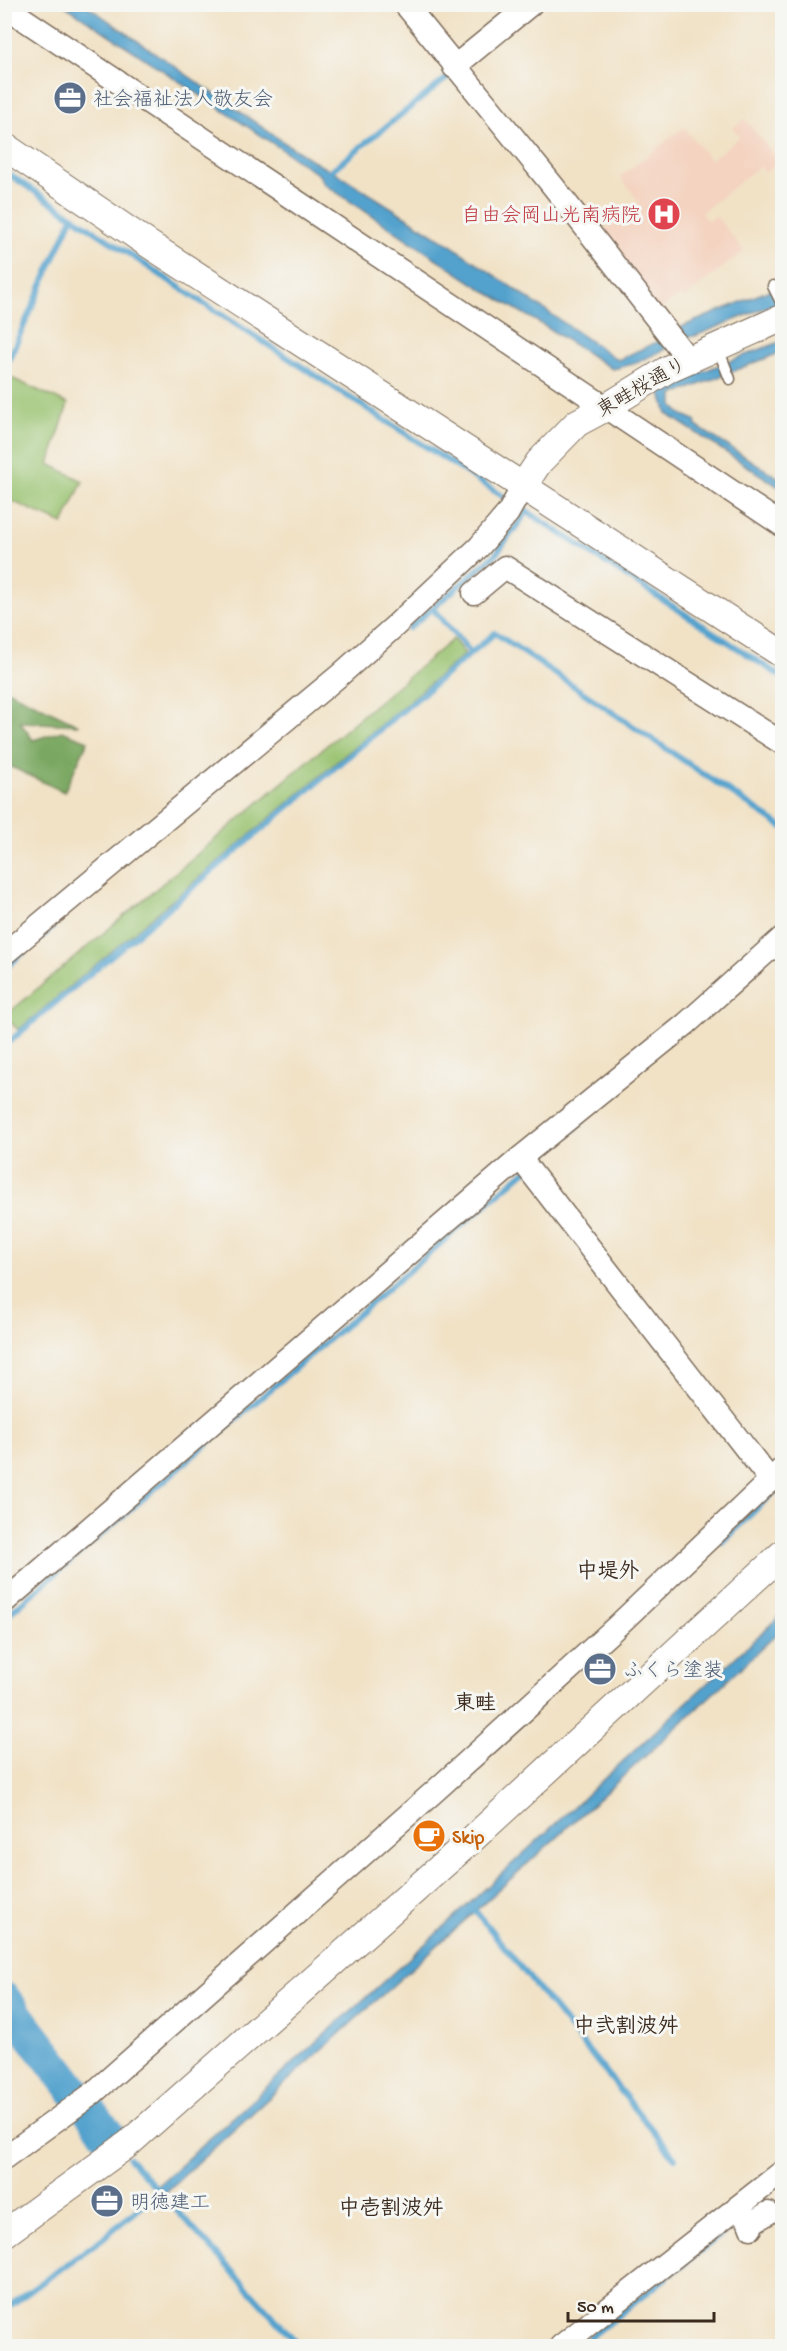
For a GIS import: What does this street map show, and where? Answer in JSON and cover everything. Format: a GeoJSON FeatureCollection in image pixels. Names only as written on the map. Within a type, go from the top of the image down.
{"type":"FeatureCollection","features":[{"type":"Feature","properties":{"kind":"street"},"geometry":{"type":"LineString","coordinates":[[405,4],[559,194],[678,347]]}},
{"type":"Feature","properties":{"kind":"street"},"geometry":{"type":"LineString","coordinates":[[454,67],[531,4]]}},
{"type":"Feature","properties":{"kind":"street"},"geometry":{"type":"LineString","coordinates":[[7,6],[604,408],[783,525]]}},
{"type":"Feature","properties":{"kind":"street"},"geometry":{"type":"LineString","coordinates":[[4,146],[147,243],[783,654]]}},
{"type":"Feature","properties":{"kind":"street","name":"東畦桜通り"},"geometry":{"type":"LineString","coordinates":[[522,486],[563,435],[583,418],[604,408],[678,347],[720,353],[782,308]]}},
{"type":"Feature","properties":{"kind":"street"},"geometry":{"type":"LineString","coordinates":[[4,954],[388,632],[486,540],[508,513],[522,486]]}},
{"type":"Feature","properties":{"kind":"street"},"geometry":{"type":"LineString","coordinates":[[474,593],[505,567],[783,742]]}},
{"type":"Feature","properties":{"kind":"street"},"geometry":{"type":"LineString","coordinates":[[4,1602],[526,1165],[783,938]]}},
{"type":"Feature","properties":{"kind":"street"},"geometry":{"type":"LineString","coordinates":[[4,2158],[82,2101],[435,1791],[776,1486],[526,1165]]}},
{"type":"Feature","properties":{"kind":"street"},"geometry":{"type":"LineString","coordinates":[[4,2234],[128,2144],[477,1835],[783,1554]]}},
{"type":"Feature","properties":{"kind":"street"},"geometry":{"type":"LineString","coordinates":[[561,2346],[710,2238],[749,2217],[783,2172]]}},
{"type":"Feature","properties":{"kind":"lane"},"geometry":{"type":"LineString","coordinates":[[773,286],[782,308]]}},
{"type":"Feature","properties":{"kind":"lane"},"geometry":{"type":"LineString","coordinates":[[720,353],[730,380]]}},
{"type":"Feature","properties":{"kind":"shaded area","name":"自由会岡山光南病院"},"geometry":{"type":"Polygon","coordinates":[[[745,119],[779,162],[765,173],[760,166],[701,213],[708,221],[716,216],[744,251],[684,298],[681,294],[659,310],[600,234],[640,203],[620,177],[684,127],[710,160],[740,137],[733,128],[745,119]]]}},
{"type":"Feature","properties":{"kind":"green space"},"geometry":{"type":"Polygon","coordinates":[[[7,376],[68,404],[49,464],[83,481],[63,524],[5,498],[4,382],[7,376]]]}},
{"type":"Feature","properties":{"kind":"green space"},"geometry":{"type":"Polygon","coordinates":[[[453,639],[465,654],[18,1030],[5,1016],[453,639]]]}},
{"type":"Feature","properties":{"kind":"green space"},"geometry":{"type":"Polygon","coordinates":[[[5,689],[79,725],[20,722],[33,740],[62,731],[88,741],[64,792],[5,764],[5,689]]]}},
{"type":"Feature","properties":{"kind":"water"},"geometry":{"type":"Polygon","coordinates":[[[64,5],[86,5],[285,143],[449,244],[618,360],[665,338],[679,328],[782,285],[782,301],[685,338],[627,366],[612,369],[485,291],[324,184],[319,175],[284,151],[64,5]]]}},
{"type":"Feature","properties":{"kind":"water"},"geometry":{"type":"Polygon","coordinates":[[[782,341],[782,352],[673,395],[673,406],[681,414],[695,420],[696,426],[782,480],[782,489],[667,414],[661,393],[678,381],[782,341]]]}},
{"type":"Feature","properties":{"kind":"water"},"geometry":{"type":"Polygon","coordinates":[[[782,1614],[782,1629],[629,1771],[166,2192],[157,2186],[447,1924],[782,1614]]]}},
{"type":"Feature","properties":{"kind":"waterway"},"geometry":{"type":"LineString","coordinates":[[328,173],[452,74]]}},
{"type":"Feature","properties":{"kind":"waterway"},"geometry":{"type":"LineString","coordinates":[[4,171],[200,301],[504,497]]}},
{"type":"Feature","properties":{"kind":"waterway"},"geometry":{"type":"LineString","coordinates":[[4,370],[73,216]]}},
{"type":"Feature","properties":{"kind":"waterway"},"geometry":{"type":"LineString","coordinates":[[526,511],[782,677]]}},
{"type":"Feature","properties":{"kind":"waterway"},"geometry":{"type":"LineString","coordinates":[[409,628],[495,555],[527,512]]}},
{"type":"Feature","properties":{"kind":"waterway"},"geometry":{"type":"LineString","coordinates":[[432,608],[471,653]]}},
{"type":"Feature","properties":{"kind":"waterway"},"geometry":{"type":"LineString","coordinates":[[4,1046],[495,633],[782,827]]}},
{"type":"Feature","properties":{"kind":"waterway"},"geometry":{"type":"LineString","coordinates":[[4,969],[52,928]]}},
{"type":"Feature","properties":{"kind":"waterway"},"geometry":{"type":"LineString","coordinates":[[4,1618],[582,1122]]}},
{"type":"Feature","properties":{"kind":"waterway"},"geometry":{"type":"LineString","coordinates":[[722,1542],[782,1484]]}},
{"type":"Feature","properties":{"kind":"waterway"},"geometry":{"type":"LineString","coordinates":[[472,1907],[675,2158]]}},
{"type":"Feature","properties":{"kind":"waterway"},"geometry":{"type":"LineString","coordinates":[[4,1999],[112,2140]]}},
{"type":"Feature","properties":{"kind":"waterway"},"geometry":{"type":"LineString","coordinates":[[129,2158],[300,2346]]}},
{"type":"Feature","properties":{"kind":"waterway"},"geometry":{"type":"LineString","coordinates":[[4,2310],[103,2238],[168,2184]]}},
{"type":"Feature","properties":{"kind":"waterway"},"geometry":{"type":"LineString","coordinates":[[579,2346],[741,2219]]}},
{"type":"Feature","properties":{"kind":"place","name":"社会福祉法人敬友会"},"geometry":{"type":"Point","coordinates":[70,98]}},
{"type":"Feature","properties":{"kind":"place","name":"自由会岡山光南病院"},"geometry":{"type":"Point","coordinates":[664,214]}},
{"type":"Feature","properties":{"kind":"place","name":"ふくら塗装"},"geometry":{"type":"Point","coordinates":[600,1669]}},
{"type":"Feature","properties":{"kind":"place","name":"Skip"},"geometry":{"type":"Point","coordinates":[429,1836]}},
{"type":"Feature","properties":{"kind":"place","name":"明徳建工"},"geometry":{"type":"Point","coordinates":[107,2201]}},
{"type":"Feature","properties":{"kind":"district","name":"中堤外"},"geometry":{"type":"Point","coordinates":[608,1570]}},
{"type":"Feature","properties":{"kind":"district","name":"東畦"},"geometry":{"type":"Point","coordinates":[475,1702]}},
{"type":"Feature","properties":{"kind":"district","name":"中弐割波舛"},"geometry":{"type":"Point","coordinates":[626,2025]}},
{"type":"Feature","properties":{"kind":"district","name":"中壱割波舛"},"geometry":{"type":"Point","coordinates":[391,2207]}}]}
